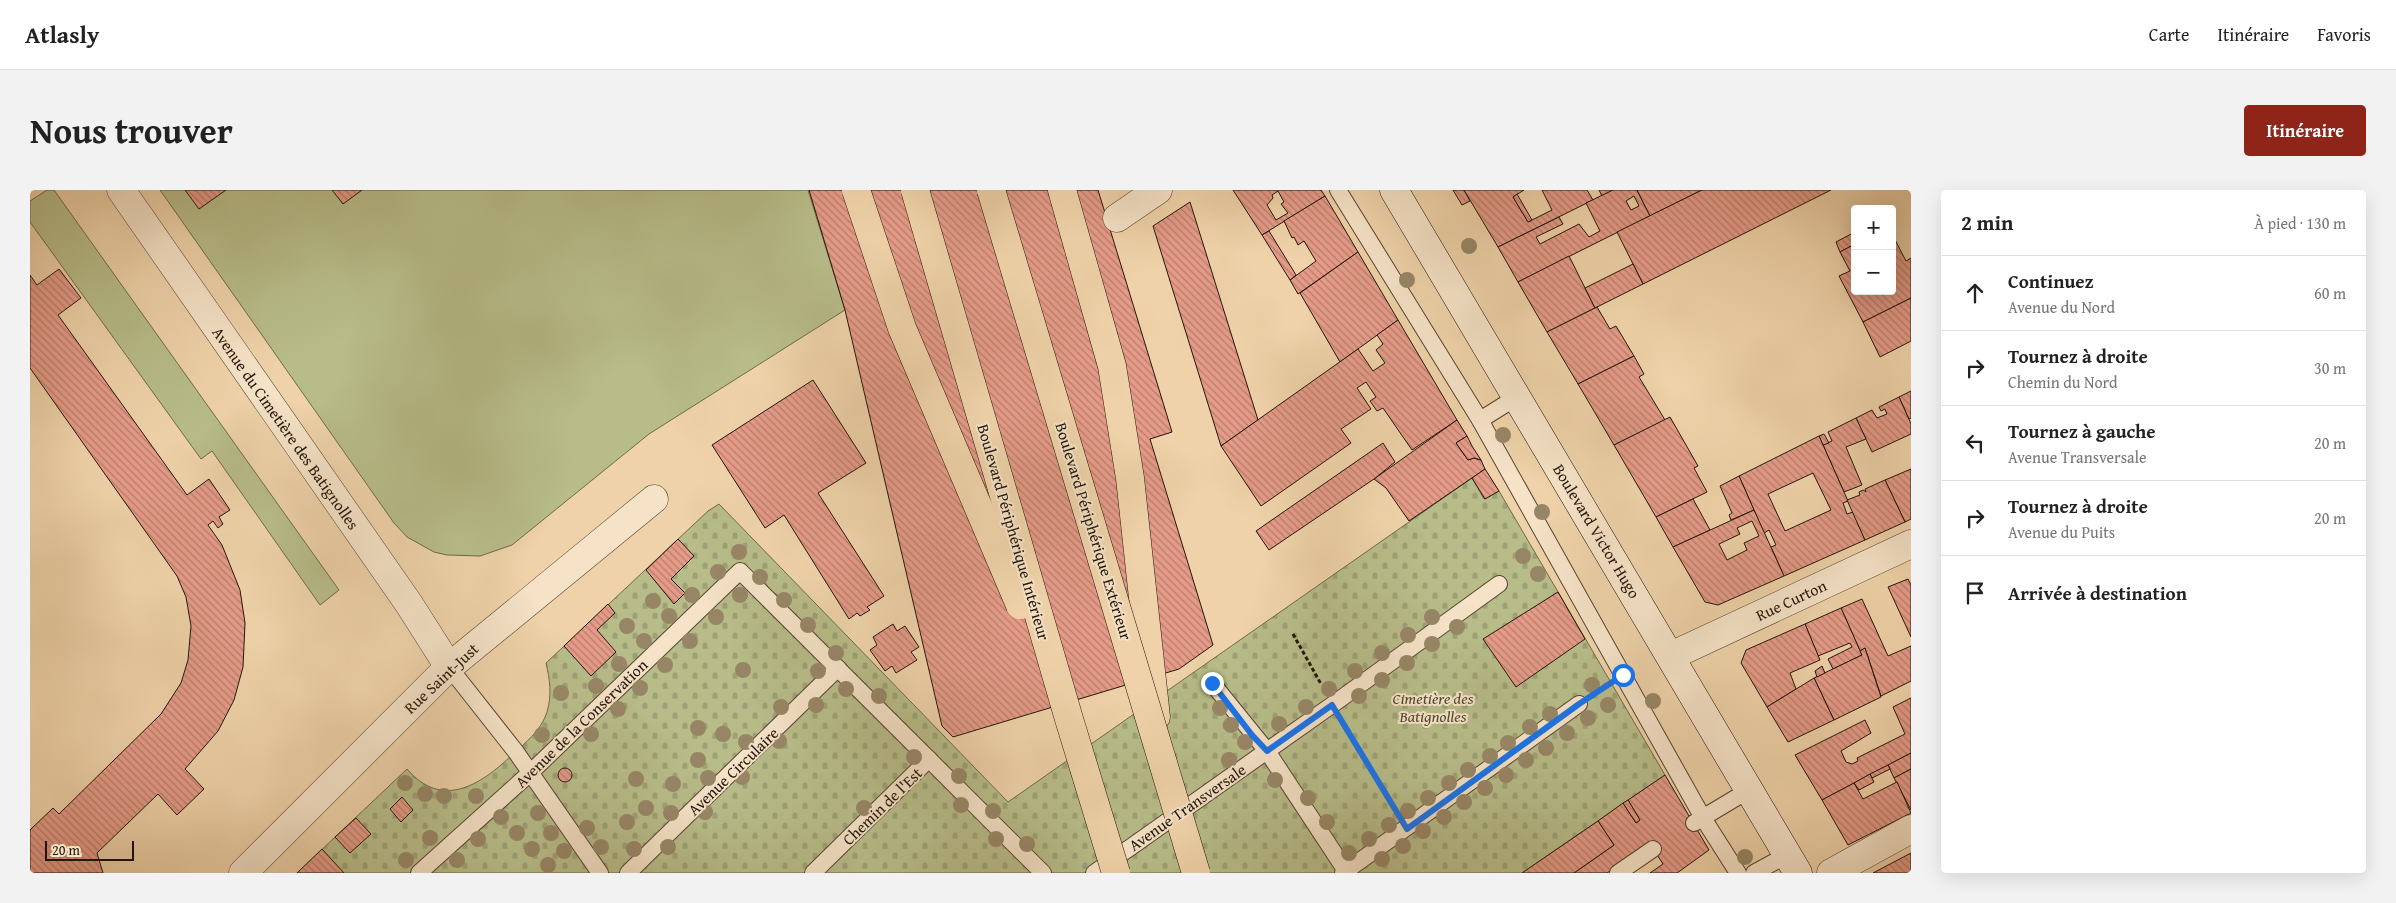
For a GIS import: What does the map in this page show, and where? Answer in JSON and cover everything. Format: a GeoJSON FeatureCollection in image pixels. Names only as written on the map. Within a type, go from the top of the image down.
{"type":"FeatureCollection","features":[{"type":"Feature","properties":{"kind":"highway"},"geometry":{"type":"LineString","coordinates":[[856,190],[902,328],[1069,719]]}},
{"type":"Feature","properties":{"kind":"highway","name":"Boulevard Périphérique Intérieur"},"geometry":{"type":"LineString","coordinates":[[915,190],[1069,719],[1116,873]]}},
{"type":"Feature","properties":{"kind":"highway","name":"Boulevard Périphérique Extérieur"},"geometry":{"type":"LineString","coordinates":[[991,190],[1196,873]]}},
{"type":"Feature","properties":{"kind":"highway"},"geometry":{"type":"LineString","coordinates":[[1065,200],[1112,366],[1130,478],[1160,753]]}},
{"type":"Feature","properties":{"kind":"street","name":"Avenue du Cimetière des Batignolles"},"geometry":{"type":"LineString","coordinates":[[121,190],[408,604],[449,667]]}},
{"type":"Feature","properties":{"kind":"street"},"geometry":{"type":"LineString","coordinates":[[1117,218],[1158,190]]}},
{"type":"Feature","properties":{"kind":"street","name":"Boulevard Victor Hugo"},"geometry":{"type":"LineString","coordinates":[[1394,190],[1671,656],[1792,864]]}},
{"type":"Feature","properties":{"kind":"street","name":"Rue Saint-Just"},"geometry":{"type":"LineString","coordinates":[[243,873],[449,667],[654,499]]}},
{"type":"Feature","properties":{"kind":"street","name":"Rue Curton"},"geometry":{"type":"LineString","coordinates":[[1671,656],[1911,544]]}},
{"type":"Feature","properties":{"kind":"street"},"geometry":{"type":"LineString","coordinates":[[1831,873],[1911,829]]}},
{"type":"Feature","properties":{"kind":"lane"},"geometry":{"type":"LineString","coordinates":[[1338,190],[1480,420],[1698,820],[1738,873]]}},
{"type":"Feature","properties":{"kind":"lane"},"geometry":{"type":"LineString","coordinates":[[1480,420],[1517,398]]}},
{"type":"Feature","properties":{"kind":"lane","name":"Avenue de la Conservation"},"geometry":{"type":"LineString","coordinates":[[419,873],[530,773],[740,571],[838,668]]}},
{"type":"Feature","properties":{"kind":"lane","name":"Avenue Transversale"},"geometry":{"type":"LineString","coordinates":[[1094,873],[1499,584]]}},
{"type":"Feature","properties":{"kind":"lane"},"geometry":{"type":"LineString","coordinates":[[449,667],[516,752],[600,873]]}},
{"type":"Feature","properties":{"kind":"lane"},"geometry":{"type":"LineString","coordinates":[[838,668],[1043,873]]}},
{"type":"Feature","properties":{"kind":"lane","name":"Avenue Circulaire"},"geometry":{"type":"LineString","coordinates":[[628,873],[838,668]]}},
{"type":"Feature","properties":{"kind":"lane"},"geometry":{"type":"LineString","coordinates":[[1212,683],[1252,735],[1267,751],[1344,872],[1407,829],[1579,704]]}},
{"type":"Feature","properties":{"kind":"lane","name":"Chemin de l'Est"},"geometry":{"type":"LineString","coordinates":[[813,873],[929,759]]}},
{"type":"Feature","properties":{"kind":"lane"},"geometry":{"type":"LineString","coordinates":[[1698,820],[1749,790]]}},
{"type":"Feature","properties":{"kind":"lane"},"geometry":{"type":"LineString","coordinates":[[1618,873],[1653,849]]}},
{"type":"Feature","properties":{"kind":"lane"},"geometry":{"type":"LineString","coordinates":[[1754,873],[1792,864]]}},
{"type":"Feature","properties":{"kind":"path"},"geometry":{"type":"LineString","coordinates":[[1293,634],[1332,705],[1407,829]]}},
{"type":"Feature","properties":{"kind":"green space"},"geometry":{"type":"Polygon","coordinates":[[[47,190],[54,190],[339,590],[320,605],[212,451],[201,459],[30,222],[30,201],[47,190]]]}},
{"type":"Feature","properties":{"kind":"green space"},"geometry":{"type":"Polygon","coordinates":[[[160,190],[808,190],[845,310],[649,434],[512,545],[480,556],[447,555],[434,552],[407,537],[394,523],[160,190]]]}},
{"type":"Feature","properties":{"kind":"green space","name":"Cimetière des Batignolles"},"geometry":{"type":"Polygon","coordinates":[[[1472,478],[1484,499],[1499,491],[1665,775],[1522,873],[297,873],[407,769],[420,781],[434,788],[447,791],[461,789],[474,784],[499,767],[532,736],[544,719],[549,706],[550,694],[546,663],[708,511],[719,504],[1008,802],[1472,478]]]}},
{"type":"Feature","properties":{"kind":"building"},"geometry":{"type":"Polygon","coordinates":[[[185,190],[226,190],[199,209],[185,190]]]}},
{"type":"Feature","properties":{"kind":"building"},"geometry":{"type":"Polygon","coordinates":[[[332,190],[362,190],[343,204],[332,190]]]}},
{"type":"Feature","properties":{"kind":"building"},"geometry":{"type":"Polygon","coordinates":[[[809,190],[1098,190],[1172,432],[1150,439],[1213,645],[1179,669],[953,737],[942,726],[845,310],[809,190]]]}},
{"type":"Feature","properties":{"kind":"building"},"geometry":{"type":"Polygon","coordinates":[[[1233,190],[1321,190],[1325,196],[1262,235],[1233,190]],[[1278,191],[1272,195],[1273,198],[1267,205],[1276,220],[1288,213],[1281,204],[1284,202],[1278,191]]]}},
{"type":"Feature","properties":{"kind":"building"},"geometry":{"type":"Polygon","coordinates":[[[1453,190],[1464,190],[1470,201],[1462,205],[1453,190]]]}},
{"type":"Feature","properties":{"kind":"building"},"geometry":{"type":"Polygon","coordinates":[[[1464,190],[1524,190],[1513,197],[1528,222],[1552,210],[1542,190],[1587,190],[1593,200],[1498,247],[1464,190]]]}},
{"type":"Feature","properties":{"kind":"building"},"geometry":{"type":"Polygon","coordinates":[[[1599,190],[1613,190],[1602,196],[1599,190]]]}},
{"type":"Feature","properties":{"kind":"building"},"geometry":{"type":"Polygon","coordinates":[[[1613,190],[1637,190],[1650,216],[1518,282],[1498,247],[1559,217],[1563,224],[1536,237],[1540,244],[1579,224],[1589,237],[1600,231],[1586,203],[1613,190]],[[1634,196],[1626,201],[1631,210],[1639,206],[1634,196]]]}},
{"type":"Feature","properties":{"kind":"building"},"geometry":{"type":"Polygon","coordinates":[[[1637,190],[1702,190],[1650,216],[1637,190]]]}},
{"type":"Feature","properties":{"kind":"building"},"geometry":{"type":"Polygon","coordinates":[[[1702,190],[1831,190],[1643,284],[1617,232],[1702,190]]]}},
{"type":"Feature","properties":{"kind":"building"},"geometry":{"type":"Polygon","coordinates":[[[1517,194],[1532,220],[1528,222],[1513,197],[1517,194]]]}},
{"type":"Feature","properties":{"kind":"building"},"geometry":{"type":"Polygon","coordinates":[[[1325,196],[1358,252],[1298,294],[1290,280],[1316,261],[1304,241],[1298,245],[1294,237],[1292,238],[1284,221],[1325,196]]]}},
{"type":"Feature","properties":{"kind":"building"},"geometry":{"type":"Polygon","coordinates":[[[1190,202],[1258,420],[1221,446],[1153,226],[1190,202]]]}},
{"type":"Feature","properties":{"kind":"building"},"geometry":{"type":"Polygon","coordinates":[[[1269,231],[1296,275],[1290,280],[1262,235],[1269,231]]]}},
{"type":"Feature","properties":{"kind":"building"},"geometry":{"type":"Polygon","coordinates":[[[1851,234],[1851,246],[1840,252],[1836,242],[1851,234]]]}},
{"type":"Feature","properties":{"kind":"building"},"geometry":{"type":"Polygon","coordinates":[[[1896,242],[1906,261],[1911,258],[1911,298],[1863,322],[1839,276],[1850,271],[1840,252],[1851,246],[1851,295],[1896,295],[1896,242]]]}},
{"type":"Feature","properties":{"kind":"building"},"geometry":{"type":"Polygon","coordinates":[[[1358,252],[1398,320],[1340,362],[1300,293],[1358,252]]]}},
{"type":"Feature","properties":{"kind":"building"},"geometry":{"type":"Polygon","coordinates":[[[1569,256],[1595,308],[1547,332],[1518,282],[1569,256]]]}},
{"type":"Feature","properties":{"kind":"building"},"geometry":{"type":"Polygon","coordinates":[[[1633,264],[1643,284],[1595,308],[1585,288],[1633,264]]]}},
{"type":"Feature","properties":{"kind":"building"},"geometry":{"type":"Polygon","coordinates":[[[59,269],[81,298],[58,315],[187,495],[209,479],[230,510],[219,517],[223,524],[218,528],[213,521],[208,525],[222,545],[240,590],[245,623],[243,667],[234,700],[218,731],[185,769],[204,789],[177,815],[158,794],[97,853],[103,873],[30,873],[30,830],[53,808],[59,814],[161,714],[181,683],[188,660],[191,626],[186,597],[177,576],[30,368],[30,275],[37,285],[59,269]]]}},
{"type":"Feature","properties":{"kind":"building"},"geometry":{"type":"Polygon","coordinates":[[[1911,298],[1911,341],[1880,357],[1863,322],[1911,298]]]}},
{"type":"Feature","properties":{"kind":"building"},"geometry":{"type":"Polygon","coordinates":[[[1597,307],[1610,329],[1616,326],[1634,356],[1578,384],[1547,332],[1597,307]]]}},
{"type":"Feature","properties":{"kind":"building"},"geometry":{"type":"Polygon","coordinates":[[[1398,320],[1457,420],[1412,450],[1383,408],[1377,411],[1370,401],[1376,397],[1366,382],[1357,388],[1371,409],[1341,429],[1351,443],[1261,506],[1221,446],[1358,349],[1373,371],[1385,363],[1376,350],[1383,344],[1377,335],[1398,320]]]}},
{"type":"Feature","properties":{"kind":"building"},"geometry":{"type":"Polygon","coordinates":[[[1634,356],[1644,374],[1639,377],[1665,420],[1614,445],[1578,384],[1634,356]]]}},
{"type":"Feature","properties":{"kind":"building"},"geometry":{"type":"Polygon","coordinates":[[[813,380],[866,463],[818,493],[884,596],[867,607],[870,610],[860,616],[857,613],[849,619],[784,515],[765,528],[712,445],[813,380]]]}},
{"type":"Feature","properties":{"kind":"building"},"geometry":{"type":"Polygon","coordinates":[[[1911,391],[1911,418],[1909,419],[1899,397],[1911,391]]]}},
{"type":"Feature","properties":{"kind":"building"},"geometry":{"type":"Polygon","coordinates":[[[1899,397],[1911,424],[1911,434],[1872,452],[1856,418],[1872,410],[1877,418],[1887,414],[1885,409],[1881,411],[1879,407],[1899,397]]]}},
{"type":"Feature","properties":{"kind":"building"},"geometry":{"type":"Polygon","coordinates":[[[1670,417],[1698,466],[1694,468],[1707,492],[1656,517],[1614,445],[1670,417]]]}},
{"type":"Feature","properties":{"kind":"building"},"geometry":{"type":"Polygon","coordinates":[[[1856,418],[1866,439],[1846,447],[1862,485],[1844,492],[1823,445],[1832,441],[1828,432],[1856,418]]]}},
{"type":"Feature","properties":{"kind":"building"},"geometry":{"type":"Polygon","coordinates":[[[1457,420],[1467,436],[1456,443],[1468,460],[1474,458],[1481,460],[1485,469],[1409,521],[1386,488],[1374,479],[1457,420]]]}},
{"type":"Feature","properties":{"kind":"building"},"geometry":{"type":"Polygon","coordinates":[[[1824,434],[1829,443],[1823,445],[1819,436],[1824,434]]]}},
{"type":"Feature","properties":{"kind":"building"},"geometry":{"type":"Polygon","coordinates":[[[1467,436],[1481,460],[1474,458],[1468,460],[1456,443],[1467,436]]]}},
{"type":"Feature","properties":{"kind":"building"},"geometry":{"type":"Polygon","coordinates":[[[1819,436],[1848,501],[1843,503],[1847,514],[1853,512],[1865,540],[1784,576],[1771,547],[1776,545],[1769,530],[1764,533],[1739,476],[1819,436]],[[1813,473],[1768,494],[1785,531],[1831,510],[1813,473]]]}},
{"type":"Feature","properties":{"kind":"building"},"geometry":{"type":"Polygon","coordinates":[[[1383,443],[1395,462],[1374,479],[1269,550],[1256,531],[1383,443]]]}},
{"type":"Feature","properties":{"kind":"building"},"geometry":{"type":"Polygon","coordinates":[[[1485,469],[1499,491],[1485,499],[1472,478],[1485,469]]]}},
{"type":"Feature","properties":{"kind":"building"},"geometry":{"type":"Polygon","coordinates":[[[1911,469],[1911,519],[1905,522],[1885,480],[1911,469]]]}},
{"type":"Feature","properties":{"kind":"building"},"geometry":{"type":"Polygon","coordinates":[[[1739,476],[1754,510],[1731,520],[1729,515],[1732,513],[1720,486],[1739,476]]]}},
{"type":"Feature","properties":{"kind":"building"},"geometry":{"type":"Polygon","coordinates":[[[1885,480],[1905,522],[1865,540],[1847,500],[1860,495],[1859,492],[1863,490],[1866,492],[1865,489],[1885,480]]]}},
{"type":"Feature","properties":{"kind":"building"},"geometry":{"type":"Polygon","coordinates":[[[1693,499],[1710,530],[1673,547],[1656,517],[1693,499]]]}},
{"type":"Feature","properties":{"kind":"building"},"geometry":{"type":"Polygon","coordinates":[[[1754,510],[1784,576],[1718,605],[1705,602],[1673,547],[1754,510]],[[1752,521],[1737,528],[1740,534],[1719,544],[1727,560],[1747,550],[1744,543],[1759,536],[1752,521]]]}},
{"type":"Feature","properties":{"kind":"building"},"geometry":{"type":"Polygon","coordinates":[[[678,539],[694,556],[671,579],[685,593],[674,604],[646,570],[678,539]]]}},
{"type":"Feature","properties":{"kind":"building"},"geometry":{"type":"Polygon","coordinates":[[[1908,579],[1911,585],[1911,637],[1888,587],[1908,579]]]}},
{"type":"Feature","properties":{"kind":"building"},"geometry":{"type":"Polygon","coordinates":[[[1558,592],[1585,639],[1516,687],[1483,639],[1558,592]]]}},
{"type":"Feature","properties":{"kind":"building"},"geometry":{"type":"Polygon","coordinates":[[[1862,599],[1888,656],[1911,646],[1911,681],[1881,696],[1865,648],[1860,651],[1841,608],[1862,599]]]}},
{"type":"Feature","properties":{"kind":"building"},"geometry":{"type":"Polygon","coordinates":[[[608,604],[615,613],[597,630],[616,652],[591,676],[564,646],[608,604]]]}},
{"type":"Feature","properties":{"kind":"building"},"geometry":{"type":"Polygon","coordinates":[[[1841,608],[1862,655],[1833,669],[1828,659],[1852,647],[1850,643],[1818,656],[1805,624],[1841,608]]]}},
{"type":"Feature","properties":{"kind":"building"},"geometry":{"type":"Polygon","coordinates":[[[893,624],[897,631],[905,626],[919,647],[911,652],[917,660],[896,673],[892,666],[885,671],[870,650],[877,645],[873,637],[893,624]]]}},
{"type":"Feature","properties":{"kind":"building"},"geometry":{"type":"Polygon","coordinates":[[[1805,624],[1820,660],[1790,673],[1796,689],[1767,707],[1741,663],[1746,650],[1805,624]]]}},
{"type":"Feature","properties":{"kind":"building"},"geometry":{"type":"Polygon","coordinates":[[[1865,648],[1881,697],[1834,720],[1814,678],[1862,655],[1860,651],[1865,648]]]}},
{"type":"Feature","properties":{"kind":"building"},"geometry":{"type":"Polygon","coordinates":[[[1822,666],[1825,673],[1817,677],[1815,671],[1822,666]]]}},
{"type":"Feature","properties":{"kind":"building"},"geometry":{"type":"Polygon","coordinates":[[[1814,678],[1834,720],[1788,742],[1767,707],[1814,678]]]}},
{"type":"Feature","properties":{"kind":"building"},"geometry":{"type":"Polygon","coordinates":[[[1911,698],[1911,753],[1822,800],[1795,755],[1865,720],[1871,733],[1841,751],[1846,762],[1852,764],[1858,761],[1857,758],[1905,734],[1893,707],[1911,698]]]}},
{"type":"Feature","properties":{"kind":"building"},"geometry":{"type":"Polygon","coordinates":[[[1911,753],[1911,769],[1894,778],[1888,765],[1911,753]]]}},
{"type":"Feature","properties":{"kind":"building"},"geometry":{"type":"Polygon","coordinates":[[[1888,765],[1890,769],[1872,778],[1870,774],[1888,765]]]}},
{"type":"Feature","properties":{"kind":"building"},"geometry":{"type":"Polygon","coordinates":[[[565,768],[570,770],[572,775],[570,780],[565,782],[560,780],[558,775],[560,770],[565,768]]]}},
{"type":"Feature","properties":{"kind":"building"},"geometry":{"type":"Polygon","coordinates":[[[1911,769],[1911,810],[1894,778],[1911,769]]]}},
{"type":"Feature","properties":{"kind":"building"},"geometry":{"type":"Polygon","coordinates":[[[1870,774],[1874,782],[1859,790],[1854,783],[1870,774]]]}},
{"type":"Feature","properties":{"kind":"building"},"geometry":{"type":"Polygon","coordinates":[[[1665,775],[1709,850],[1677,873],[1650,873],[1663,864],[1650,844],[1607,873],[1574,873],[1614,845],[1598,821],[1623,803],[1636,823],[1640,820],[1628,800],[1665,775]]]}},
{"type":"Feature","properties":{"kind":"building"},"geometry":{"type":"Polygon","coordinates":[[[1897,782],[1911,813],[1848,845],[1822,800],[1854,783],[1863,799],[1897,782]]]}},
{"type":"Feature","properties":{"kind":"building"},"geometry":{"type":"Polygon","coordinates":[[[402,797],[413,810],[401,822],[390,809],[402,797]]]}},
{"type":"Feature","properties":{"kind":"building"},"geometry":{"type":"Polygon","coordinates":[[[1628,800],[1640,820],[1636,823],[1623,803],[1628,800]]]}},
{"type":"Feature","properties":{"kind":"building"},"geometry":{"type":"Polygon","coordinates":[[[356,818],[371,834],[350,853],[335,837],[356,818]]]}},
{"type":"Feature","properties":{"kind":"building"},"geometry":{"type":"Polygon","coordinates":[[[1598,821],[1614,845],[1574,873],[1522,873],[1598,821]]]}},
{"type":"Feature","properties":{"kind":"building"},"geometry":{"type":"Polygon","coordinates":[[[322,849],[344,873],[297,873],[322,849]]]}},
{"type":"Feature","properties":{"kind":"building"},"geometry":{"type":"Polygon","coordinates":[[[1911,853],[1911,873],[1873,873],[1911,853]]]}},
{"type":"Feature","properties":{"kind":"route"},"geometry":{"type":"LineString","coordinates":[[1212,683],[1252,735],[1267,751],[1332,705],[1407,829],[1579,704],[1623,675]]}}]}
